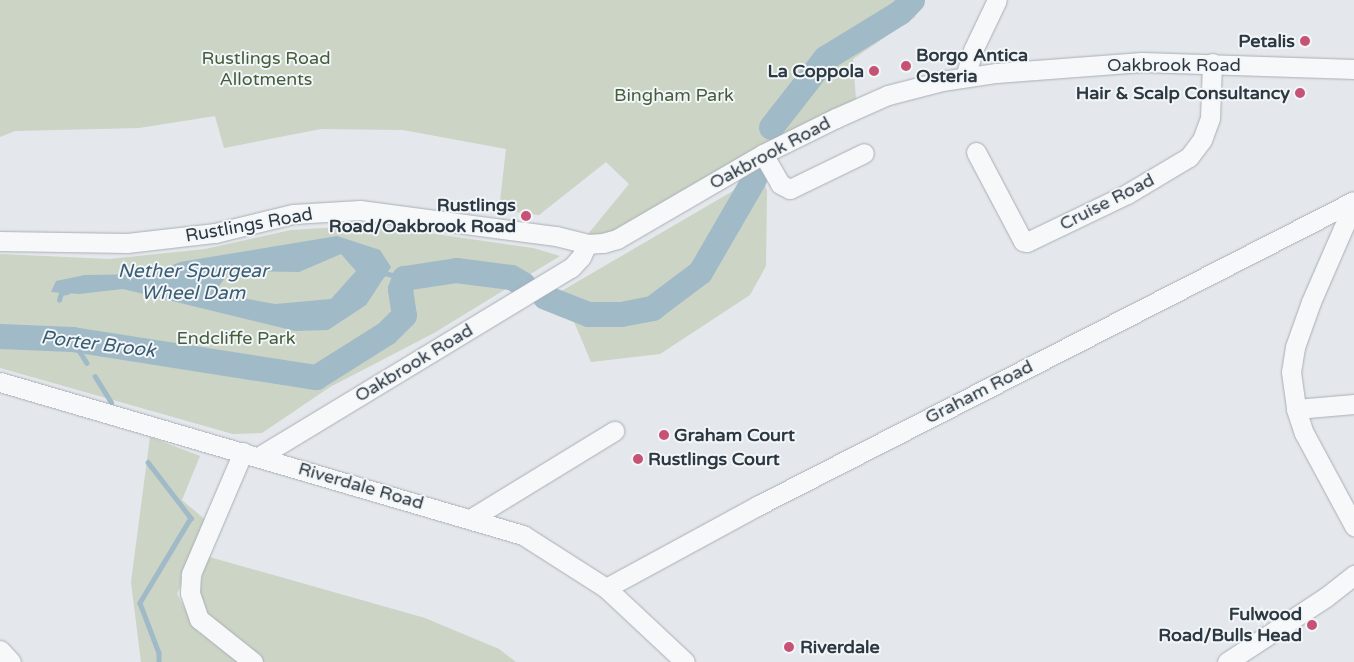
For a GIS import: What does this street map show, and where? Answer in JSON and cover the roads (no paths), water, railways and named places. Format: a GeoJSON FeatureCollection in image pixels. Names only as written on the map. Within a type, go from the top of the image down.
{"type":"FeatureCollection","features":[{"type":"Feature","properties":{"kind":"street"},"geometry":{"type":"LineString","coordinates":[[965,77],[973,50],[997,0]]}},
{"type":"Feature","properties":{"kind":"street","name":"Oakbrook Road"},"geometry":{"type":"LineString","coordinates":[[252,454],[571,268],[581,257],[586,244],[617,240],[762,154],[888,95],[965,77],[1142,62],[1354,69]]}},
{"type":"Feature","properties":{"kind":"street","name":"Cruise Road"},"geometry":{"type":"LineString","coordinates":[[976,152],[1023,241],[1027,242],[1126,194],[1189,158],[1202,140],[1210,118],[1212,63]]}},
{"type":"Feature","properties":{"kind":"street"},"geometry":{"type":"LineString","coordinates":[[762,154],[780,184],[790,189],[864,153]]}},
{"type":"Feature","properties":{"kind":"street"},"geometry":{"type":"LineString","coordinates":[[1354,202],[1295,347],[1291,372],[1296,409],[1304,433],[1354,526]]}},
{"type":"Feature","properties":{"kind":"street","name":"Graham Road"},"geometry":{"type":"LineString","coordinates":[[606,588],[757,506],[1354,202]]}},
{"type":"Feature","properties":{"kind":"street","name":"Rustlings Road"},"geometry":{"type":"LineString","coordinates":[[0,241],[127,243],[215,233],[293,214],[360,210],[556,236],[586,244]]}},
{"type":"Feature","properties":{"kind":"street","name":"Riverdale Road"},"geometry":{"type":"LineString","coordinates":[[0,382],[523,534],[606,588],[685,662]]}},
{"type":"Feature","properties":{"kind":"street"},"geometry":{"type":"LineString","coordinates":[[1296,409],[1354,404]]}},
{"type":"Feature","properties":{"kind":"street"},"geometry":{"type":"LineString","coordinates":[[472,518],[614,431]]}},
{"type":"Feature","properties":{"kind":"street"},"geometry":{"type":"LineString","coordinates":[[252,454],[191,574],[190,593],[199,619],[253,662]]}},
{"type":"Feature","properties":{"kind":"street"},"geometry":{"type":"LineString","coordinates":[[1227,662],[1326,597],[1354,575]]}},
{"type":"Feature","properties":{"kind":"street"},"geometry":{"type":"LineString","coordinates":[[0,650],[11,662]]}},
{"type":"Feature","properties":{"kind":"water","name":"Nether Spurgear Wheel Dam"},"geometry":{"type":"Polygon","coordinates":[[[337,236],[380,250],[391,267],[366,305],[328,330],[295,331],[123,289],[79,294],[51,292],[56,281],[85,275],[151,274],[180,262],[337,236]],[[341,254],[299,272],[230,271],[214,293],[275,304],[331,299],[356,271],[341,254]]]}},
{"type":"Feature","properties":{"kind":"waterway","name":"Porter Brook"},"geometry":{"type":"LineString","coordinates":[[771,127],[825,58],[900,12],[912,0]]}},
{"type":"Feature","properties":{"kind":"waterway","name":"Porter Brook"},"geometry":{"type":"LineString","coordinates":[[545,297],[588,314],[621,314],[652,308],[700,272],[754,179]]}},
{"type":"Feature","properties":{"kind":"waterway","name":"Porter Brook"},"geometry":{"type":"LineString","coordinates":[[0,336],[72,339],[316,377],[386,333],[404,315],[400,289],[404,278],[456,270],[511,277],[523,284]]}},
{"type":"Feature","properties":{"kind":"waterway"},"geometry":{"type":"LineString","coordinates":[[382,275],[385,273],[404,278]]}},
{"type":"Feature","properties":{"kind":"waterway"},"geometry":{"type":"LineString","coordinates":[[59,300],[61,293],[67,292]]}},
{"type":"Feature","properties":{"kind":"waterway","name":"Porter Brook"},"geometry":{"type":"LineString","coordinates":[[49,338],[51,332]]}},
{"type":"Feature","properties":{"kind":"waterway"},"geometry":{"type":"LineString","coordinates":[[72,339],[87,363]]}},
{"type":"Feature","properties":{"kind":"waterway"},"geometry":{"type":"LineString","coordinates":[[95,376],[111,402]]}},
{"type":"Feature","properties":{"kind":"waterway"},"geometry":{"type":"LineString","coordinates":[[148,462],[191,518],[140,603],[159,653],[159,662]]}},
{"type":"Feature","properties":{"kind":"place","name":"Petalis"},"geometry":{"type":"Point","coordinates":[1305,41]}},
{"type":"Feature","properties":{"kind":"place","name":"Borgo Antica Osteria"},"geometry":{"type":"Point","coordinates":[906,66]}},
{"type":"Feature","properties":{"kind":"place","name":"La Coppola"},"geometry":{"type":"Point","coordinates":[874,71]}},
{"type":"Feature","properties":{"kind":"place","name":"Hair & Scalp Consultancy"},"geometry":{"type":"Point","coordinates":[1300,93]}},
{"type":"Feature","properties":{"kind":"place","name":"Rustlings Road/Oakbrook Road"},"geometry":{"type":"Point","coordinates":[526,216]}},
{"type":"Feature","properties":{"kind":"place","name":"Graham Court"},"geometry":{"type":"Point","coordinates":[664,435]}},
{"type":"Feature","properties":{"kind":"place","name":"Rustlings Court"},"geometry":{"type":"Point","coordinates":[638,459]}},
{"type":"Feature","properties":{"kind":"place","name":"Fulwood Road/Bulls Head"},"geometry":{"type":"Point","coordinates":[1312,625]}},
{"type":"Feature","properties":{"kind":"place","name":"Riverdale"},"geometry":{"type":"Point","coordinates":[789,647]}},
{"type":"Feature","properties":{"kind":"park label","name":"Rustlings Road Allotments"},"geometry":{"type":"Point","coordinates":[266,69]}},
{"type":"Feature","properties":{"kind":"park label","name":"Bingham Park"},"geometry":{"type":"Point","coordinates":[674,95]}},
{"type":"Feature","properties":{"kind":"park label","name":"Endcliffe Park"},"geometry":{"type":"Point","coordinates":[236,338]}}]}
